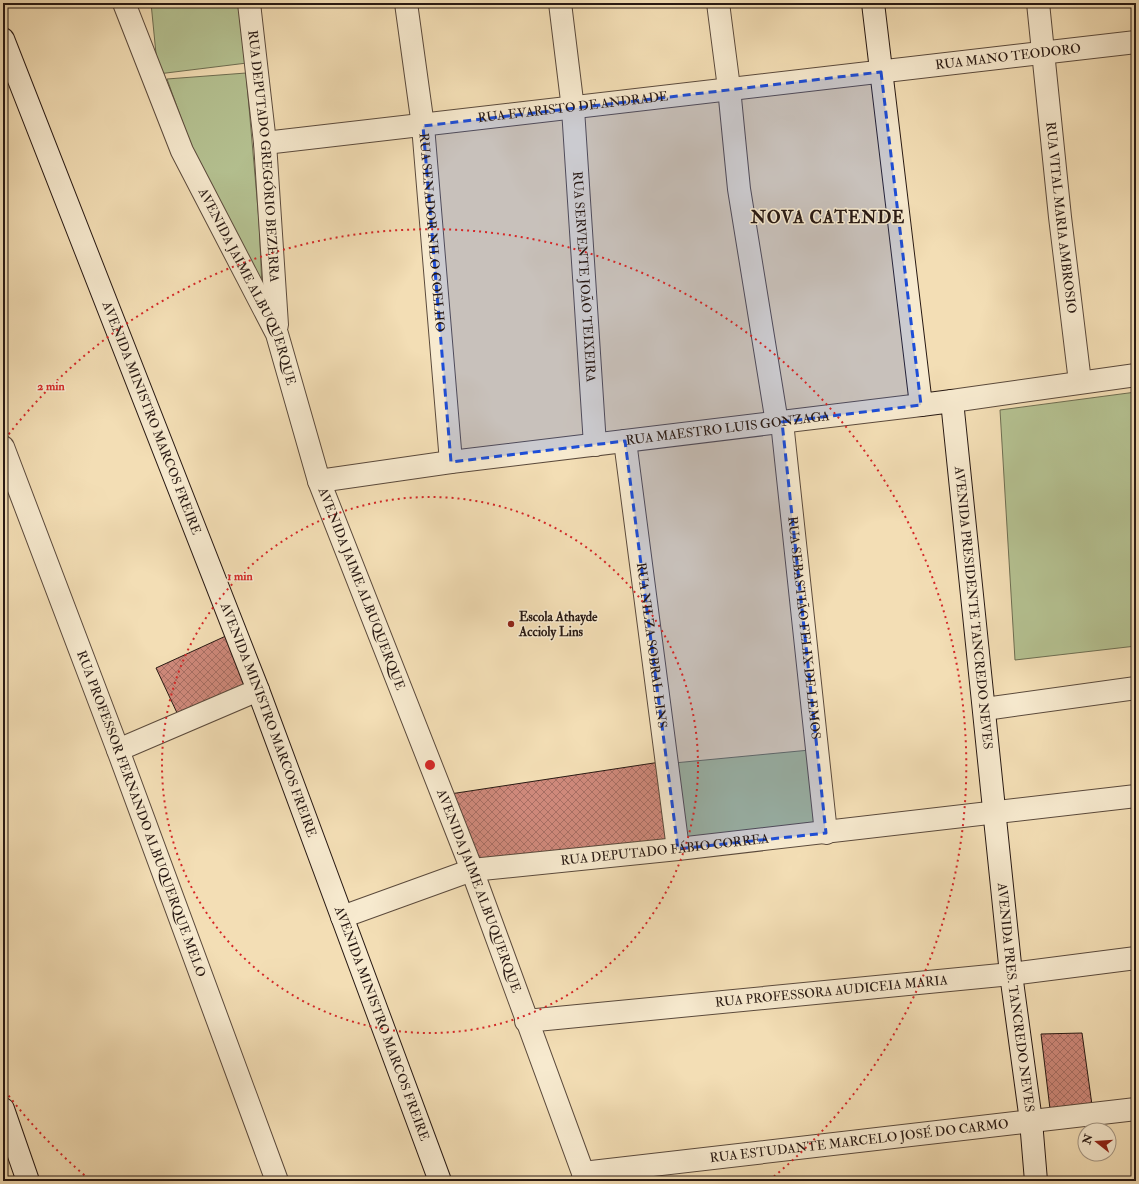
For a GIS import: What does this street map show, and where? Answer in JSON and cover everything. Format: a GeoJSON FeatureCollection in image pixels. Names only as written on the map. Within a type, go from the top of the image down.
{"type":"FeatureCollection","features":[{"type":"Feature","properties":{"kind":"street","name":"AVENIDA JAIME ALBUQUERQUE"},"geometry":{"type":"LineString","coordinates":[[124,3],[182,151],[277,334],[318,481],[472,870],[584,1177]]}},
{"type":"Feature","properties":{"kind":"street","name":"RUA DEPUTADO GREGÓRIO BEZERRA"},"geometry":{"type":"LineString","coordinates":[[249,3],[265,143],[277,334]]}},
{"type":"Feature","properties":{"kind":"street","name":"RUA SENADOR NILO COELHO"},"geometry":{"type":"LineString","coordinates":[[406,3],[423,126],[451,462]]}},
{"type":"Feature","properties":{"kind":"street","name":"RUA SERVENTE JOÃO TEIXEIRA"},"geometry":{"type":"LineString","coordinates":[[560,3],[573,109],[595,445]]}},
{"type":"Feature","properties":{"kind":"street","name":"RUA SEBASTIÃO FELIX DE LEMOS"},"geometry":{"type":"LineString","coordinates":[[718,3],[729,88],[739,189],[779,422],[826,833]]}},
{"type":"Feature","properties":{"kind":"street"},"geometry":{"type":"LineString","coordinates":[[872,3],[921,406]]}},
{"type":"Feature","properties":{"kind":"street","name":"RUA VITAL MARIA AMBROSIO"},"geometry":{"type":"LineString","coordinates":[[1038,3],[1060,217],[1080,382]]}},
{"type":"Feature","properties":{"kind":"street","name":"AVENIDA MINISTRO MARCOS FREIRE"},"geometry":{"type":"LineString","coordinates":[[3,39],[258,690],[440,1181]]}},
{"type":"Feature","properties":{"kind":"street","name":"RUA MANO TEODORO"},"geometry":{"type":"LineString","coordinates":[[881,72],[1136,42]]}},
{"type":"Feature","properties":{"kind":"street","name":"RUA EVARISTO DE ANDRADE"},"geometry":{"type":"LineString","coordinates":[[265,143],[573,109],[729,88],[881,72]]}},
{"type":"Feature","properties":{"kind":"street","name":"RUA MAESTRO LUIS GONZAGA"},"geometry":{"type":"LineString","coordinates":[[318,481],[451,462],[921,406],[1136,375]]}},
{"type":"Feature","properties":{"kind":"street","name":"AVENIDA PRESIDENTE TANCREDO NEVES"},"geometry":{"type":"LineString","coordinates":[[952,401],[996,814]]}},
{"type":"Feature","properties":{"kind":"street","name":"RUA NILZA SOBRAL LINS"},"geometry":{"type":"LineString","coordinates":[[625,441],[678,849]]}},
{"type":"Feature","properties":{"kind":"street","name":"RUA PROFESSOR FERNANDO ALBUQUERQUE MELO"},"geometry":{"type":"LineString","coordinates":[[3,447],[118,750],[277,1181]]}},
{"type":"Feature","properties":{"kind":"street"},"geometry":{"type":"LineString","coordinates":[[985,709],[1136,688]]}},
{"type":"Feature","properties":{"kind":"street"},"geometry":{"type":"LineString","coordinates":[[118,750],[258,690]]}},
{"type":"Feature","properties":{"kind":"street","name":"RUA DEPUTADO FÁBIO CORREA"},"geometry":{"type":"LineString","coordinates":[[342,917],[472,870],[826,833],[996,814],[1136,796]]}},
{"type":"Feature","properties":{"kind":"street","name":"AVENIDA PRES. TANCREDO NEVES"},"geometry":{"type":"LineString","coordinates":[[996,814],[1011,974],[1031,1121],[1036,1181]]}},
{"type":"Feature","properties":{"kind":"street","name":"RUA PROFESSORA AUDICEIA MARIA"},"geometry":{"type":"LineString","coordinates":[[526,1021],[1011,974],[1136,958]]}},
{"type":"Feature","properties":{"kind":"street"},"geometry":{"type":"LineString","coordinates":[[3,1109],[28,1181]]}},
{"type":"Feature","properties":{"kind":"street","name":"RUA ESTUDANTE MARCELO JOSÉ DO CARMO"},"geometry":{"type":"LineString","coordinates":[[584,1177],[1136,1109]]}},
{"type":"Feature","properties":{"kind":"highlighted area"},"geometry":{"type":"Polygon","coordinates":[[[881,72],[921,405],[782,422],[826,833],[678,849],[625,441],[451,462],[423,126],[881,72]]]}},
{"type":"Feature","properties":{"kind":"green space"},"geometry":{"type":"Polygon","coordinates":[[[151,3],[240,3],[247,63],[158,74],[151,3]]]}},
{"type":"Feature","properties":{"kind":"green space"},"geometry":{"type":"Polygon","coordinates":[[[246,73],[259,221],[262,288],[193,151],[167,79],[246,73]]]}},
{"type":"Feature","properties":{"kind":"green space"},"geometry":{"type":"Polygon","coordinates":[[[1136,392],[1136,646],[1015,660],[1000,410],[1136,392]]]}},
{"type":"Feature","properties":{"kind":"green space"},"geometry":{"type":"Polygon","coordinates":[[[810,750],[819,828],[678,844],[674,763],[810,750]]]}},
{"type":"Feature","properties":{"kind":"building"},"geometry":{"type":"Polygon","coordinates":[[[228,635],[249,687],[178,715],[156,668],[228,635]]]}},
{"type":"Feature","properties":{"kind":"building"},"geometry":{"type":"Polygon","coordinates":[[[667,761],[673,843],[474,863],[450,794],[667,761]]]}},
{"type":"Feature","properties":{"kind":"building"},"geometry":{"type":"Polygon","coordinates":[[[1082,1033],[1092,1105],[1050,1109],[1041,1034],[1082,1033]]]}},
{"type":"Feature","properties":{"kind":"place","name":"Escola Athayde Accioly Lins"},"geometry":{"type":"Point","coordinates":[511,624]}},
{"type":"Feature","properties":{"kind":"district","name":"NOVA CATENDE"},"geometry":{"type":"Point","coordinates":[828,217]}}]}
